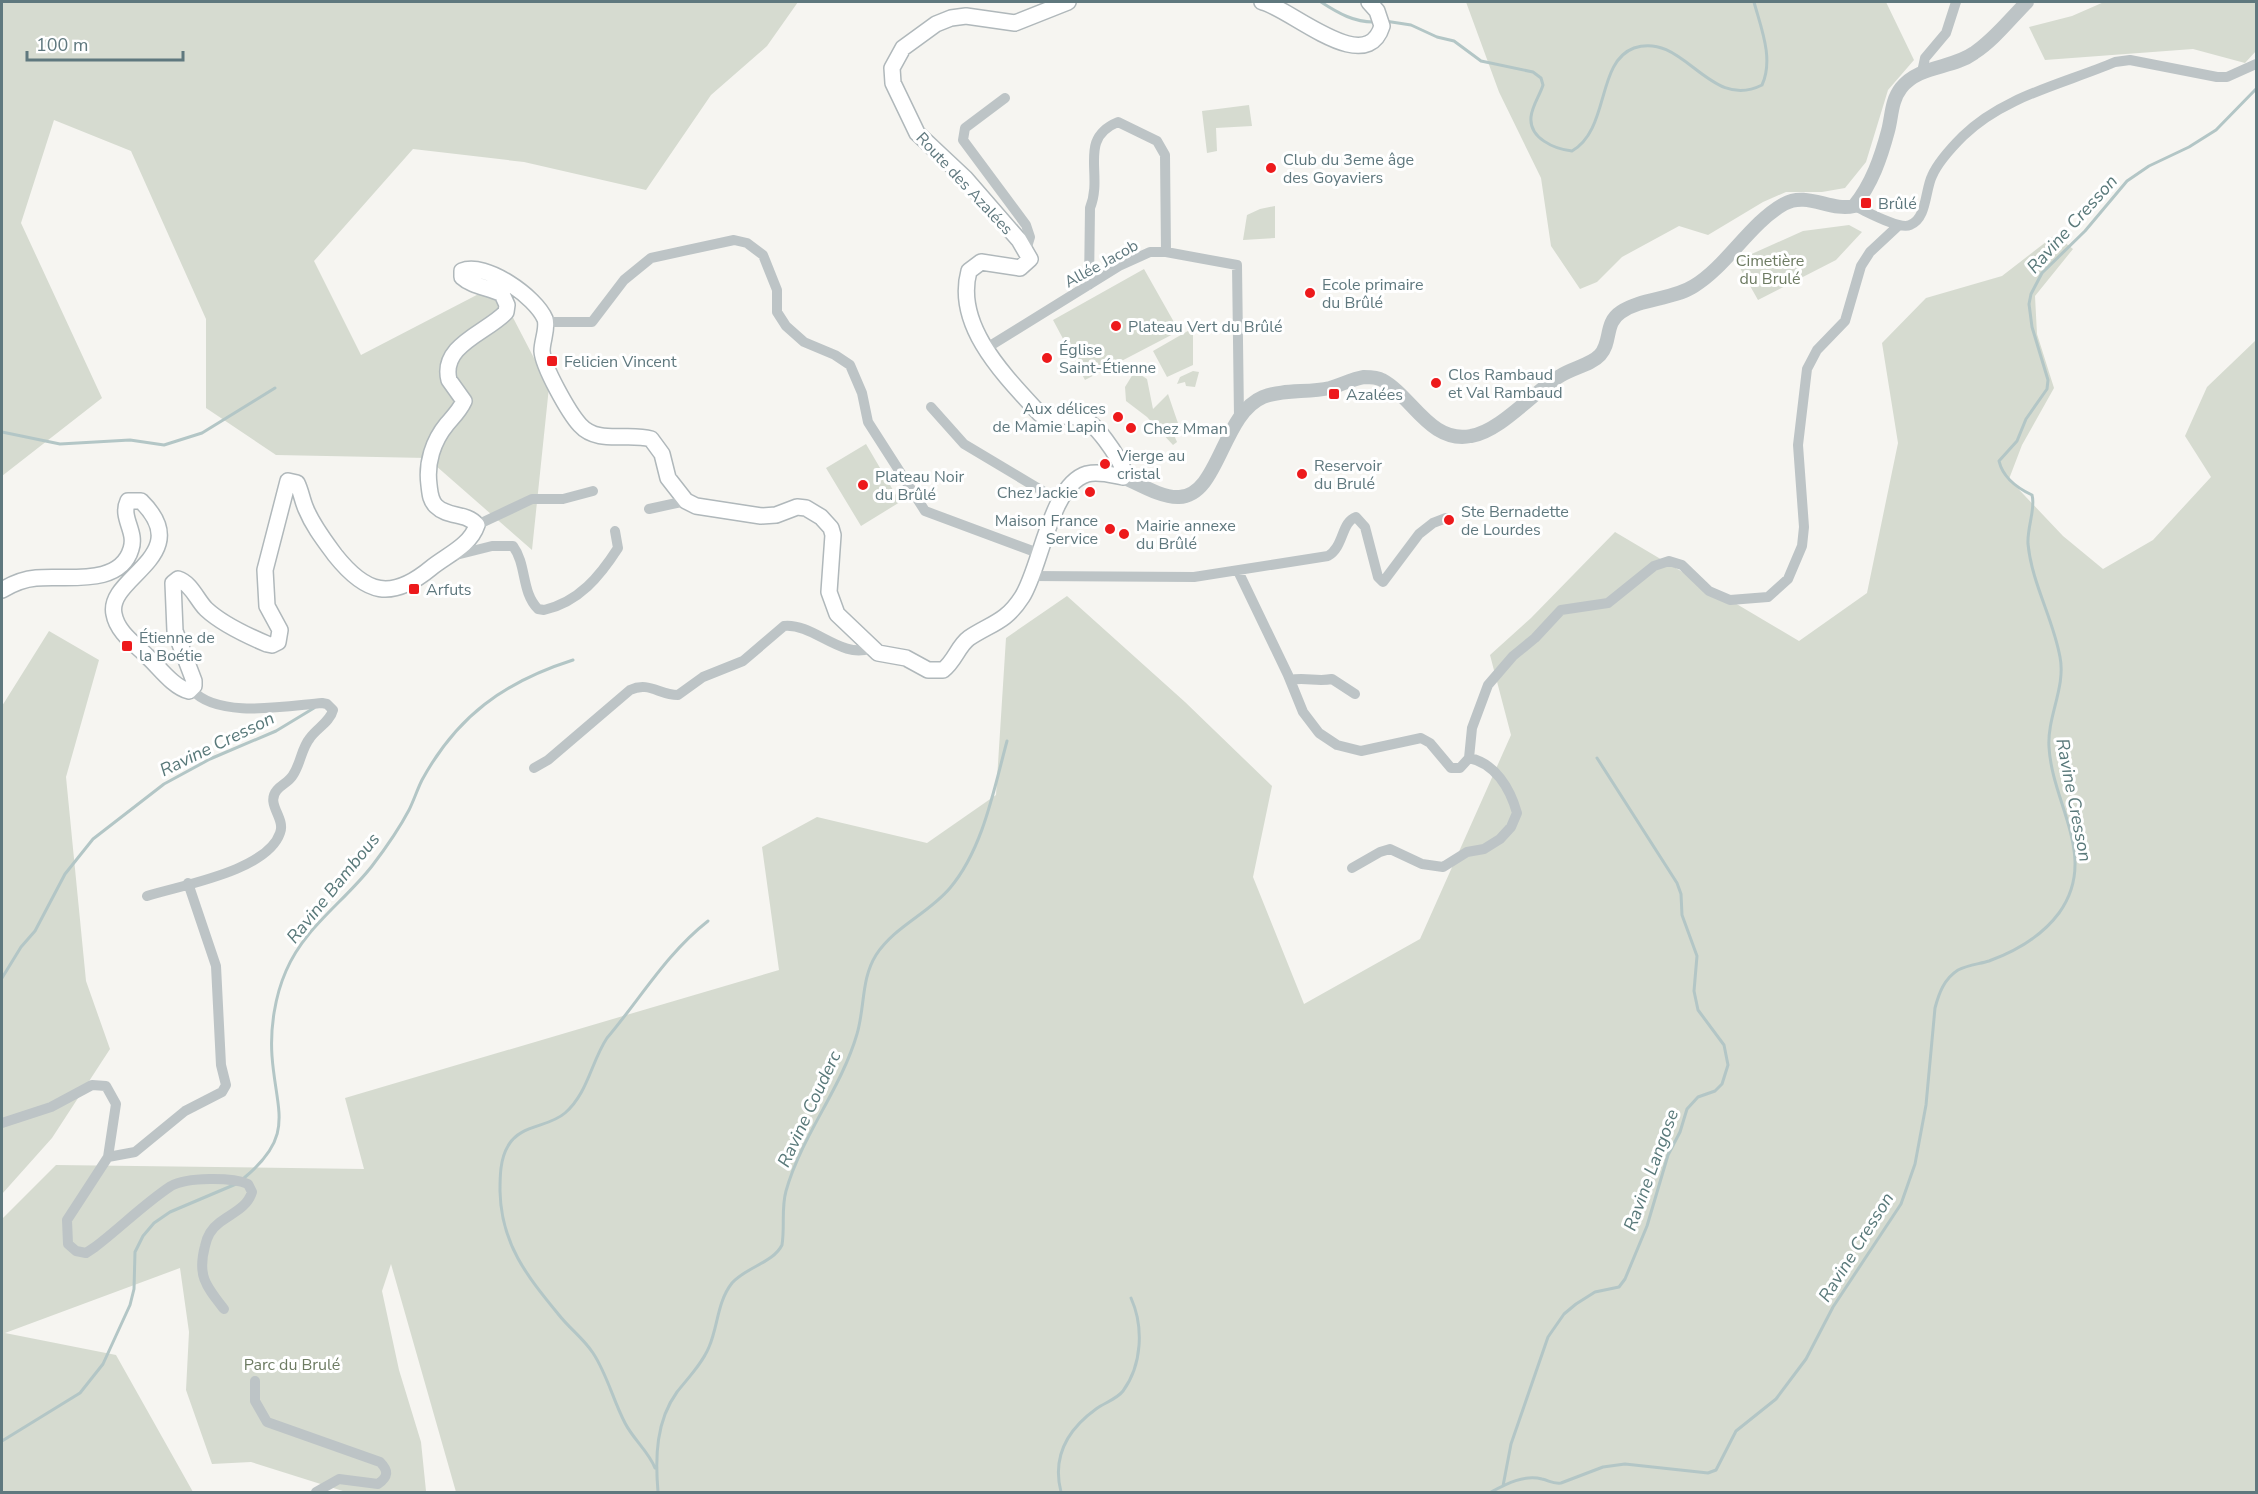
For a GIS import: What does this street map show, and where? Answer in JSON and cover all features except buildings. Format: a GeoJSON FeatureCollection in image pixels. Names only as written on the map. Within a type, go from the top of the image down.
{"type":"FeatureCollection","features":[{"type":"Feature","properties":{"kind":"main road","name":"Route des Azalées"},"geometry":{"type":"LineString","coordinates":[[1068,2],[1015,23],[997,23],[966,16],[951,18],[936,24],[903,48],[892,68],[893,83],[917,133],[965,178],[1026,250],[1030,259],[1020,268],[981,262],[969,270],[965,300],[985,349],[1040,414],[1079,417],[1093,426],[1120,461],[1125,473],[1124,477]]}},
{"type":"Feature","properties":{"kind":"main road"},"geometry":{"type":"LineString","coordinates":[[1262,2],[1284,10],[1334,42],[1346,45],[1368,42],[1376,37],[1382,26],[1381,18],[1370,2]]}},
{"type":"Feature","properties":{"kind":"main road"},"geometry":{"type":"LineString","coordinates":[[2,590],[34,578],[88,577],[112,570],[121,564],[132,548],[133,538],[124,508],[128,501],[141,501],[158,531],[158,544],[149,561],[120,594],[114,604],[113,613],[124,634],[174,682],[185,690],[192,690],[194,681],[175,631],[173,583],[178,579],[184,581],[207,609],[221,619],[267,644],[278,642],[280,630],[267,606],[264,570],[288,481],[297,483],[305,508],[318,533],[362,583],[386,590],[405,586],[464,545],[477,525],[471,518],[442,511],[435,506],[431,499],[428,479],[431,452],[437,439],[464,401],[449,380],[448,369],[451,360],[462,345],[506,312],[507,305],[502,294],[467,282],[461,276],[462,271],[469,268],[503,279],[522,292],[546,322],[542,354],[574,416],[586,430],[604,436],[643,437],[656,445],[662,454],[668,478],[686,501],[696,506],[761,516],[776,515],[797,507],[806,508],[821,517],[831,528],[833,535],[829,572],[831,603],[837,614],[854,627],[878,653],[906,658],[928,670],[939,672],[951,664],[969,639],[1006,618],[1024,594],[1038,553],[1068,488],[1085,475],[1106,474],[1124,477]]}},
{"type":"Feature","properties":{"kind":"street"},"geometry":{"type":"LineString","coordinates":[[1922,72],[1925,58],[1946,33],[1956,2]]}},
{"type":"Feature","properties":{"kind":"street"},"geometry":{"type":"LineString","coordinates":[[1854,206],[1868,188],[1879,160],[1894,100],[1911,78],[1922,72],[1952,65],[1976,52],[2026,2]]}},
{"type":"Feature","properties":{"kind":"street"},"geometry":{"type":"LineString","coordinates":[[1124,477],[1177,498],[1195,492],[1208,476],[1239,417],[1260,398],[1279,392],[1328,388],[1367,377],[1382,380],[1430,424],[1447,434],[1470,437],[1480,434],[1554,380],[1597,358],[1607,345],[1610,324],[1622,311],[1693,287],[1784,204],[1808,199],[1838,207],[1854,206],[1899,225],[1911,225],[1919,218],[1932,176],[1954,146],[1979,122],[2013,100],[2115,62],[2130,60],[2217,77],[2228,77],[2256,64]]}},
{"type":"Feature","properties":{"kind":"street","name":"Route des Azalées"},"geometry":{"type":"LineString","coordinates":[[1005,98],[965,128],[963,140],[1026,225],[1030,237],[1026,250]]}},
{"type":"Feature","properties":{"kind":"street"},"geometry":{"type":"LineString","coordinates":[[1089,285],[1090,208],[1095,197],[1094,143],[1103,128],[1119,122],[1157,141],[1165,155],[1166,252]]}},
{"type":"Feature","properties":{"kind":"street"},"geometry":{"type":"LineString","coordinates":[[1238,571],[1308,721],[1319,733],[1337,745],[1361,750],[1418,737],[1430,743],[1442,759],[1454,769],[1463,767],[1469,758],[1472,728],[1488,685],[1513,656],[1535,638],[1561,610],[1608,603],[1654,566],[1669,561],[1682,565],[1709,591],[1730,600],[1768,597],[1788,579],[1796,565],[1803,536],[1798,445],[1807,369],[1817,350],[1845,321],[1861,266],[1870,252],[1899,225]]}},
{"type":"Feature","properties":{"kind":"street"},"geometry":{"type":"LineString","coordinates":[[546,322],[592,322],[624,280],[657,256],[734,240],[747,243],[763,255],[772,273],[777,290],[777,312],[786,326],[804,342],[835,355],[850,365],[862,393],[868,422],[925,510],[1038,553]]}},
{"type":"Feature","properties":{"kind":"street","name":"Allée Jacob"},"geometry":{"type":"LineString","coordinates":[[985,349],[1140,255],[1166,252],[1237,265],[1239,417]]}},
{"type":"Feature","properties":{"kind":"street"},"geometry":{"type":"LineString","coordinates":[[931,407],[964,444],[1061,502]]}},
{"type":"Feature","properties":{"kind":"street"},"geometry":{"type":"LineString","coordinates":[[477,525],[532,498],[563,499],[593,491]]}},
{"type":"Feature","properties":{"kind":"street"},"geometry":{"type":"LineString","coordinates":[[649,509],[686,501]]}},
{"type":"Feature","properties":{"kind":"street"},"geometry":{"type":"LineString","coordinates":[[1031,576],[1167,578],[1238,571],[1328,556],[1338,549],[1350,520],[1356,517],[1365,527],[1378,576],[1383,582],[1419,534],[1433,523],[1446,518]]}},
{"type":"Feature","properties":{"kind":"street"},"geometry":{"type":"LineString","coordinates":[[438,562],[465,552],[513,546],[521,558],[528,596],[538,609],[544,610],[585,590],[600,576],[618,548],[615,531]]}},
{"type":"Feature","properties":{"kind":"street"},"geometry":{"type":"LineString","coordinates":[[534,768],[548,760],[630,690],[640,685],[667,694],[678,695],[703,677],[743,661],[784,626],[804,628],[851,651],[871,648]]}},
{"type":"Feature","properties":{"kind":"street"},"geometry":{"type":"LineString","coordinates":[[1290,680],[1332,679],[1355,694]]}},
{"type":"Feature","properties":{"kind":"street"},"geometry":{"type":"LineString","coordinates":[[147,896],[231,871],[256,859],[274,843],[282,826],[273,802],[275,792],[294,774],[303,748],[333,710],[327,704],[322,703],[253,708],[219,705],[199,698],[192,690]]}},
{"type":"Feature","properties":{"kind":"street"},"geometry":{"type":"LineString","coordinates":[[1352,868],[1390,849],[1422,864],[1443,867],[1467,852],[1484,849],[1500,839],[1511,827],[1517,813],[1513,798],[1487,763],[1469,758]]}},
{"type":"Feature","properties":{"kind":"street"},"geometry":{"type":"LineString","coordinates":[[108,1157],[135,1152],[185,1111],[222,1092],[226,1085],[221,1065],[216,966],[188,883]]}},
{"type":"Feature","properties":{"kind":"street"},"geometry":{"type":"LineString","coordinates":[[2,1123],[51,1107],[92,1085],[106,1086],[116,1104],[108,1157],[67,1220],[68,1244],[76,1251],[86,1253],[95,1247],[173,1185],[218,1179],[237,1179],[248,1184],[252,1192],[249,1202],[216,1225],[207,1235],[200,1264],[208,1289],[224,1309]]}},
{"type":"Feature","properties":{"kind":"street"},"geometry":{"type":"LineString","coordinates":[[255,1381],[255,1401],[267,1422],[279,1429],[380,1462],[386,1468],[387,1474],[378,1484],[339,1479],[316,1492]]}},
{"type":"Feature","properties":{"kind":"green space"},"geometry":{"type":"Polygon","coordinates":[[[2,2],[798,2],[767,46],[711,95],[646,190],[524,162],[413,149],[314,261],[361,355],[496,285],[549,387],[532,550],[427,458],[276,455],[206,408],[206,319],[131,151],[54,120],[21,223],[102,398],[2,476],[2,2]]]}},
{"type":"Feature","properties":{"kind":"green space"},"geometry":{"type":"Polygon","coordinates":[[[1466,2],[1886,2],[1914,60],[1888,90],[1866,162],[1845,188],[1822,192],[1786,192],[1763,202],[1708,235],[1679,226],[1622,257],[1597,282],[1580,289],[1551,246],[1541,178],[1499,92],[1466,2]]]}},
{"type":"Feature","properties":{"kind":"green space"},"geometry":{"type":"Polygon","coordinates":[[[2104,2],[2256,2],[2256,51],[2245,63],[2193,49],[2045,60],[2029,27],[2072,16],[2104,2]]]}},
{"type":"Feature","properties":{"kind":"green space"},"geometry":{"type":"Polygon","coordinates":[[[1249,105],[1252,126],[1216,128],[1217,151],[1207,153],[1202,111],[1249,105]]]}},
{"type":"Feature","properties":{"kind":"green space"},"geometry":{"type":"Polygon","coordinates":[[[1275,206],[1275,238],[1243,240],[1247,215],[1275,206]]]}},
{"type":"Feature","properties":{"kind":"green space","name":"Cimetière du Brulé"},"geometry":{"type":"Polygon","coordinates":[[[1849,225],[1862,232],[1836,260],[1758,300],[1736,261],[1803,231],[1849,225]]]}},
{"type":"Feature","properties":{"kind":"green space","name":"Parc du Brulé"},"geometry":{"type":"Polygon","coordinates":[[[2055,235],[2073,249],[2035,296],[2037,334],[2054,388],[2022,445],[2009,479],[2063,536],[2103,569],[2153,540],[2211,477],[2185,436],[2207,387],[2255,341],[2256,343],[2256,1492],[456,1492],[391,1264],[382,1291],[399,1370],[421,1442],[426,1491],[346,1492],[251,1462],[212,1464],[186,1390],[189,1332],[180,1268],[5,1333],[116,1355],[193,1492],[2,1492],[2,1219],[56,1165],[364,1169],[345,1098],[779,970],[762,847],[817,817],[927,843],[996,795],[1006,638],[1067,596],[1185,702],[1272,786],[1253,877],[1304,1004],[1420,939],[1511,735],[1490,655],[1531,618],[1615,532],[1799,641],[1867,593],[1898,443],[1882,343],[1926,298],[2002,276],[2055,235]]]}},
{"type":"Feature","properties":{"kind":"green space","name":"Plateau Vert du Brûlé"},"geometry":{"type":"Polygon","coordinates":[[[1144,269],[1179,331],[1085,380],[1053,320],[1144,269]]]}},
{"type":"Feature","properties":{"kind":"green space"},"geometry":{"type":"Polygon","coordinates":[[[1193,328],[1193,365],[1167,377],[1153,351],[1193,328]]]}},
{"type":"Feature","properties":{"kind":"green space"},"geometry":{"type":"Polygon","coordinates":[[[1193,371],[1199,372],[1195,387],[1186,386],[1185,382],[1177,384],[1180,377],[1193,371]]]}},
{"type":"Feature","properties":{"kind":"green space"},"geometry":{"type":"Polygon","coordinates":[[[1138,373],[1147,379],[1153,409],[1168,394],[1181,432],[1174,435],[1177,442],[1173,445],[1147,417],[1126,401],[1125,387],[1133,374],[1138,373]]]}},
{"type":"Feature","properties":{"kind":"green space","name":"Plateau Noir du Brûlé"},"geometry":{"type":"Polygon","coordinates":[[[866,444],[900,502],[861,526],[826,468],[866,444]]]}},
{"type":"Feature","properties":{"kind":"green space"},"geometry":{"type":"Polygon","coordinates":[[[49,631],[99,660],[66,777],[86,981],[110,1049],[52,1138],[2,1194],[2,706],[49,631]]]}},
{"type":"Feature","properties":{"kind":"waterway"},"geometry":{"type":"LineString","coordinates":[[1321,2],[1354,19],[1376,22]]}},
{"type":"Feature","properties":{"kind":"waterway"},"geometry":{"type":"LineString","coordinates":[[1385,21],[1411,25],[1437,37],[1454,41],[1481,61],[1533,72],[1541,78],[1543,85],[1531,117],[1534,131],[1551,145],[1572,151],[1584,141],[1592,128],[1614,67],[1622,56],[1634,48],[1652,46],[1668,50],[1711,81],[1727,88],[1743,90],[1762,85],[1767,54],[1754,2]]}},
{"type":"Feature","properties":{"kind":"waterway","name":"Ravine Cresson"},"geometry":{"type":"LineString","coordinates":[[1491,1492],[1522,1479],[1536,1478],[1561,1483],[1603,1467],[1625,1464],[1708,1473],[1716,1470],[1736,1431],[1776,1399],[1806,1359],[1833,1307],[1901,1204],[1915,1164],[1926,1105],[1935,1008],[1943,987],[1958,970],[2009,953],[2045,929],[2059,913],[2070,892],[2075,872],[2070,831],[2057,789],[2049,747],[2051,724],[2061,680],[2061,668],[2057,643],[2030,559],[2028,538],[2033,500],[2032,495],[2011,482],[1999,461],[2017,441],[2026,419],[2047,389],[2048,380],[2032,327],[2029,304],[2031,294],[2042,273],[2085,231],[2127,181],[2149,166],[2189,147],[2216,130],[2256,89]]}},
{"type":"Feature","properties":{"kind":"waterway"},"geometry":{"type":"LineString","coordinates":[[2,432],[60,444],[130,440],[164,445],[202,433],[275,388]]}},
{"type":"Feature","properties":{"kind":"waterway","name":"Ravine Bambous"},"geometry":{"type":"LineString","coordinates":[[244,1178],[271,1149],[277,1135],[279,1108],[272,1056],[273,1023],[279,991],[294,956],[314,928],[361,879],[392,839],[436,757],[467,720],[485,704],[525,679],[573,660]]}},
{"type":"Feature","properties":{"kind":"waterway","name":"Ravine Cresson"},"geometry":{"type":"LineString","coordinates":[[2,978],[21,947],[35,931],[65,874],[93,839],[164,784],[210,759],[276,731],[314,708]]}},
{"type":"Feature","properties":{"kind":"waterway","name":"Ravine Couderc"},"geometry":{"type":"LineString","coordinates":[[658,1492],[657,1453],[661,1427],[670,1403],[706,1353],[727,1290],[744,1273],[766,1261],[782,1245],[786,1191],[793,1170],[850,1054],[857,1034],[871,964],[892,936],[941,897],[961,872],[971,855],[986,818],[1007,741]]}},
{"type":"Feature","properties":{"kind":"waterway","name":"Ravine Langose"},"geometry":{"type":"LineString","coordinates":[[1503,1486],[1511,1444],[1548,1337],[1564,1314],[1576,1304],[1595,1292],[1619,1287],[1625,1279],[1647,1226],[1668,1155],[1680,1132],[1687,1109],[1698,1097],[1715,1091],[1722,1084],[1728,1065],[1724,1045],[1698,1010],[1694,991],[1697,956],[1682,915],[1681,894],[1677,883],[1597,758]]}},
{"type":"Feature","properties":{"kind":"waterway"},"geometry":{"type":"LineString","coordinates":[[655,1468],[625,1423],[593,1353],[547,1301],[518,1258],[505,1227],[500,1174],[503,1157],[513,1139],[527,1130],[558,1118],[573,1105],[607,1038],[679,948],[708,921]]}},
{"type":"Feature","properties":{"kind":"waterway","name":"Ravine Bambous"},"geometry":{"type":"LineString","coordinates":[[2,1441],[80,1393],[103,1364],[130,1305],[134,1289],[135,1252],[143,1236],[154,1223],[170,1212],[236,1184]]}},
{"type":"Feature","properties":{"kind":"waterway"},"geometry":{"type":"LineString","coordinates":[[1061,1492],[1059,1467],[1064,1445],[1086,1417],[1123,1391],[1134,1370],[1139,1333],[1131,1298]]}},
{"type":"Feature","properties":{"kind":"place","name":"Club du 3eme âge des Goyaviers"},"geometry":{"type":"Point","coordinates":[1271,168]}},
{"type":"Feature","properties":{"kind":"place","name":"Brûlé"},"geometry":{"type":"Point","coordinates":[1866,203]}},
{"type":"Feature","properties":{"kind":"place","name":"Ecole primaire du Brûlé"},"geometry":{"type":"Point","coordinates":[1310,293]}},
{"type":"Feature","properties":{"kind":"place","name":"Plateau Vert du Brûlé"},"geometry":{"type":"Point","coordinates":[1116,326]}},
{"type":"Feature","properties":{"kind":"place","name":"Église Saint-Étienne"},"geometry":{"type":"Point","coordinates":[1047,358]}},
{"type":"Feature","properties":{"kind":"place","name":"Felicien Vincent"},"geometry":{"type":"Point","coordinates":[552,361]}},
{"type":"Feature","properties":{"kind":"place","name":"Clos Rambaud et Val Rambaud"},"geometry":{"type":"Point","coordinates":[1436,383]}},
{"type":"Feature","properties":{"kind":"place","name":"Azalées"},"geometry":{"type":"Point","coordinates":[1334,394]}},
{"type":"Feature","properties":{"kind":"place","name":"Aux délices de Mamie Lapin"},"geometry":{"type":"Point","coordinates":[1118,417]}},
{"type":"Feature","properties":{"kind":"place","name":"Chez Mman"},"geometry":{"type":"Point","coordinates":[1131,428]}},
{"type":"Feature","properties":{"kind":"place","name":"Vierge au cristal"},"geometry":{"type":"Point","coordinates":[1105,464]}},
{"type":"Feature","properties":{"kind":"place","name":"Reservoir du Brulé"},"geometry":{"type":"Point","coordinates":[1302,474]}},
{"type":"Feature","properties":{"kind":"place","name":"Plateau Noir du Brûlé"},"geometry":{"type":"Point","coordinates":[863,485]}},
{"type":"Feature","properties":{"kind":"place","name":"Chez Jackie"},"geometry":{"type":"Point","coordinates":[1090,492]}},
{"type":"Feature","properties":{"kind":"place","name":"Ste Bernadette de Lourdes"},"geometry":{"type":"Point","coordinates":[1449,520]}},
{"type":"Feature","properties":{"kind":"place","name":"Maison France Service"},"geometry":{"type":"Point","coordinates":[1110,529]}},
{"type":"Feature","properties":{"kind":"place","name":"Mairie annexe du Brûlé"},"geometry":{"type":"Point","coordinates":[1124,534]}},
{"type":"Feature","properties":{"kind":"place","name":"Arfuts"},"geometry":{"type":"Point","coordinates":[414,589]}},
{"type":"Feature","properties":{"kind":"place","name":"Étienne de la Boétie"},"geometry":{"type":"Point","coordinates":[127,646]}}]}
